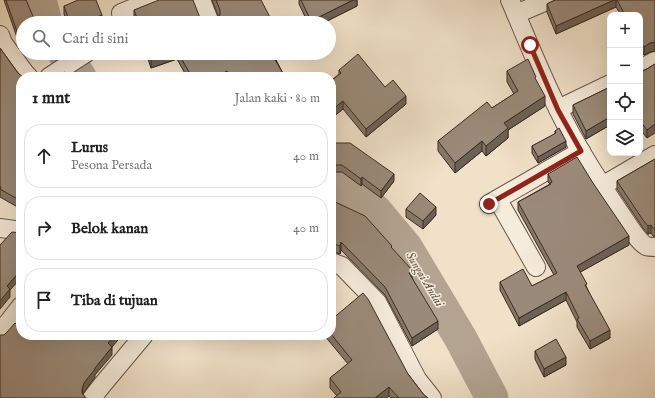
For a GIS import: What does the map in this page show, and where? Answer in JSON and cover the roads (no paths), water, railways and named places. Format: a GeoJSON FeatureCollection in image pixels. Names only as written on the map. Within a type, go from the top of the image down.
{"type":"FeatureCollection","features":[{"type":"Feature","properties":{"kind":"street"},"geometry":{"type":"LineString","coordinates":[[120,12],[154,0]]}},
{"type":"Feature","properties":{"kind":"street"},"geometry":{"type":"LineString","coordinates":[[201,0],[207,16]]}},
{"type":"Feature","properties":{"kind":"street"},"geometry":{"type":"LineString","coordinates":[[549,0],[513,7],[558,110],[581,151],[602,186],[633,232],[642,242],[651,246]]}},
{"type":"Feature","properties":{"kind":"street"},"geometry":{"type":"LineString","coordinates":[[0,35],[3,43],[24,72]]}},
{"type":"Feature","properties":{"kind":"street"},"geometry":{"type":"LineString","coordinates":[[57,72],[75,60]]}},
{"type":"Feature","properties":{"kind":"street"},"geometry":{"type":"LineString","coordinates":[[643,67],[655,61]]}},
{"type":"Feature","properties":{"kind":"street"},"geometry":{"type":"LineString","coordinates":[[558,110],[607,86]]}},
{"type":"Feature","properties":{"kind":"street"},"geometry":{"type":"LineString","coordinates":[[536,267],[494,202],[581,151]]}},
{"type":"Feature","properties":{"kind":"street"},"geometry":{"type":"LineString","coordinates":[[602,186],[655,155]]}},
{"type":"Feature","properties":{"kind":"street"},"geometry":{"type":"LineString","coordinates":[[0,228],[16,230]]}},
{"type":"Feature","properties":{"kind":"street"},"geometry":{"type":"LineString","coordinates":[[336,264],[342,266],[377,302],[417,379],[432,398]]}},
{"type":"Feature","properties":{"kind":"street"},"geometry":{"type":"LineString","coordinates":[[0,333],[16,312]]}},
{"type":"Feature","properties":{"kind":"street"},"geometry":{"type":"LineString","coordinates":[[92,398],[140,340]]}},
{"type":"Feature","properties":{"kind":"waterway","name":"Sungai Andai"},"geometry":{"type":"LineString","coordinates":[[40,0],[44,16]]}},
{"type":"Feature","properties":{"kind":"waterway","name":"Sungai Andai"},"geometry":{"type":"LineString","coordinates":[[69,60],[77,72]]}},
{"type":"Feature","properties":{"kind":"waterway","name":"Sungai Andai"},"geometry":{"type":"LineString","coordinates":[[336,187],[343,188],[375,210],[406,247],[461,339],[492,398]]}}]}
